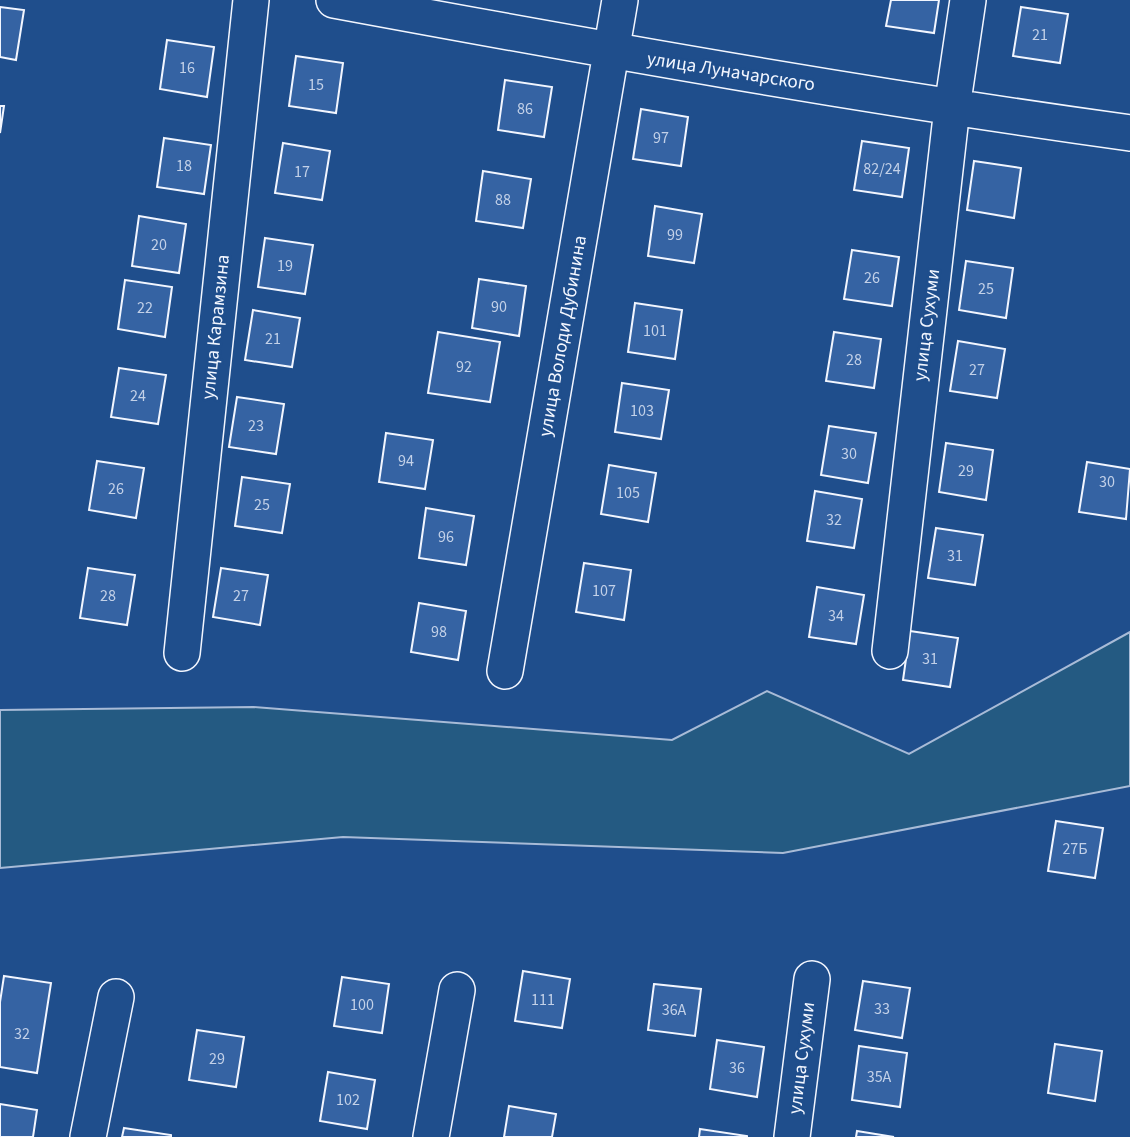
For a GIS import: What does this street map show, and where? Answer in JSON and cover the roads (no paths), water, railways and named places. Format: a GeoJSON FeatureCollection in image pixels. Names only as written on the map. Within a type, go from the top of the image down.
{"type":"FeatureCollection","features":[{"type":"Feature","properties":{"kind":"street","name":"улица Карамзина"},"geometry":{"type":"LineString","coordinates":[[182,653],[251,0]]}},
{"type":"Feature","properties":{"kind":"street","name":"улица Луначарского"},"geometry":{"type":"LineString","coordinates":[[334,0],[612,52],[952,108],[1130,133]]}},
{"type":"Feature","properties":{"kind":"street","name":"улица Володи Дубинина"},"geometry":{"type":"LineString","coordinates":[[505,671],[620,0]]}},
{"type":"Feature","properties":{"kind":"street","name":"улица Сухуми"},"geometry":{"type":"LineString","coordinates":[[890,651],[952,108],[968,0]]}},
{"type":"Feature","properties":{"kind":"street","name":"улица Сухуми"},"geometry":{"type":"LineString","coordinates":[[792,1137],[812,979]]}},
{"type":"Feature","properties":{"kind":"street"},"geometry":{"type":"LineString","coordinates":[[431,1137],[457,990]]}},
{"type":"Feature","properties":{"kind":"street"},"geometry":{"type":"LineString","coordinates":[[88,1137],[116,997]]}}]}
